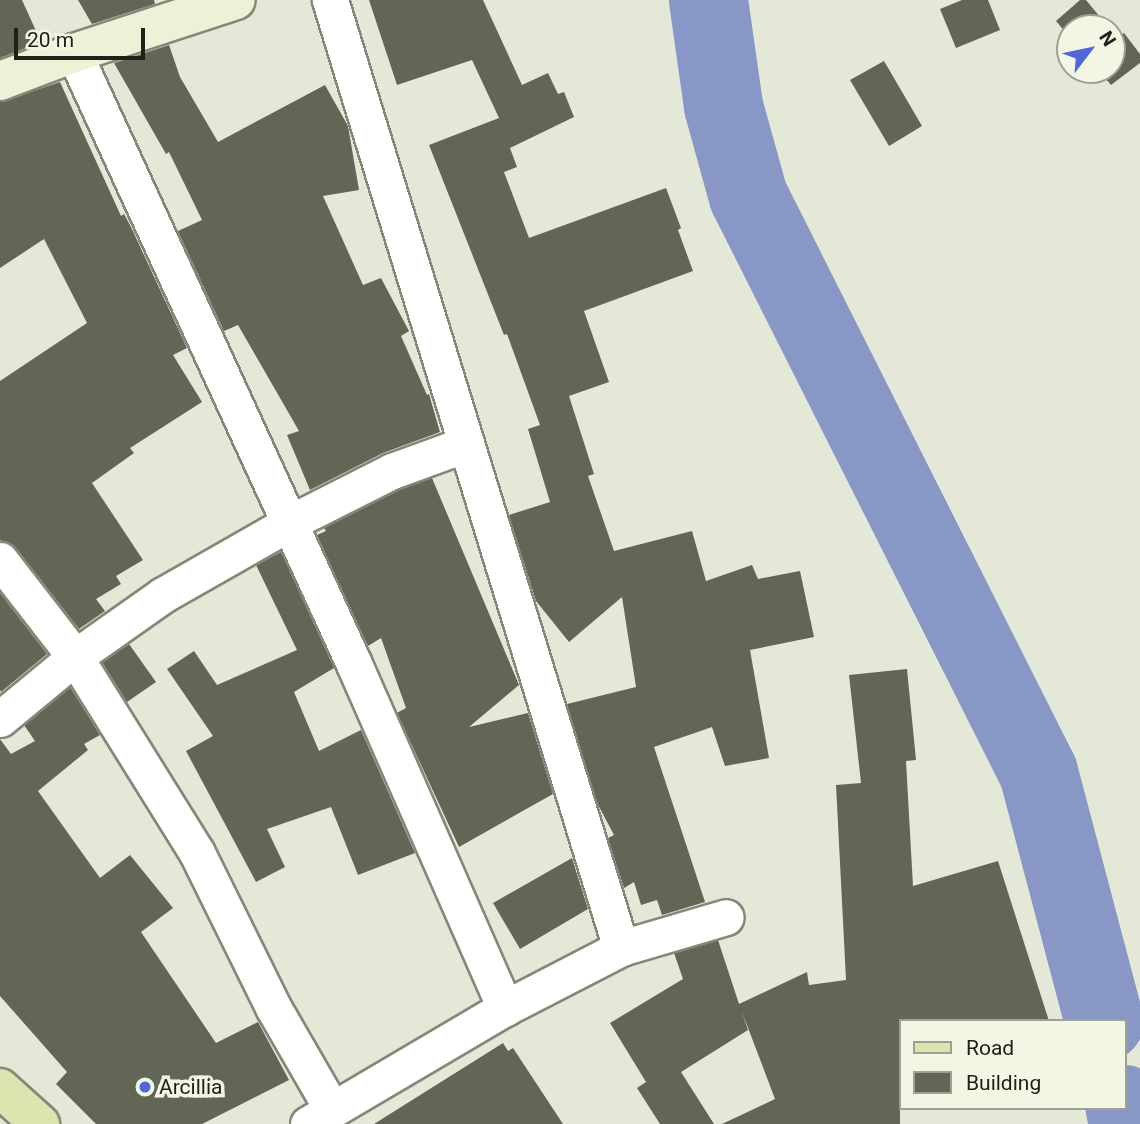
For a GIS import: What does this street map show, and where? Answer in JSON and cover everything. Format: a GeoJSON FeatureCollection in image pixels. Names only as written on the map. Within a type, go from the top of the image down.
{"type":"FeatureCollection","features":[{"type":"Feature","properties":{"kind":"main road"},"geometry":{"type":"LineString","coordinates":[[0,81],[74,52],[236,0]]}},
{"type":"Feature","properties":{"kind":"main road"},"geometry":{"type":"LineString","coordinates":[[0,1088],[40,1124]]}},
{"type":"Feature","properties":{"kind":"street"},"geometry":{"type":"LineString","coordinates":[[330,0],[621,948]]}},
{"type":"Feature","properties":{"kind":"street"},"geometry":{"type":"LineString","coordinates":[[74,52],[289,523],[505,1008]]}},
{"type":"Feature","properties":{"kind":"street"},"geometry":{"type":"LineString","coordinates":[[0,719],[75,657],[163,594],[289,523],[392,471],[466,444]]}},
{"type":"Feature","properties":{"kind":"street"},"geometry":{"type":"LineString","coordinates":[[0,560],[75,657],[197,853],[273,1007],[320,1117],[505,1008],[621,948],[726,916]]}},
{"type":"Feature","properties":{"kind":"building"},"geometry":{"type":"Polygon","coordinates":[[[0,0],[22,0],[41,42],[0,58],[0,0]]]}},
{"type":"Feature","properties":{"kind":"building"},"geometry":{"type":"Polygon","coordinates":[[[78,0],[154,0],[155,4],[92,24],[78,0]]]}},
{"type":"Feature","properties":{"kind":"building"},"geometry":{"type":"Polygon","coordinates":[[[369,0],[483,0],[522,85],[548,73],[558,94],[564,92],[574,117],[510,148],[517,167],[504,172],[529,238],[666,188],[681,228],[678,230],[693,271],[584,311],[609,382],[569,396],[594,474],[588,476],[614,551],[692,531],[706,581],[752,565],[758,579],[800,571],[814,637],[750,650],[769,758],[725,766],[712,727],[654,747],[705,902],[662,915],[657,900],[641,905],[634,882],[624,888],[608,838],[614,835],[597,803],[567,704],[636,687],[622,597],[569,642],[536,601],[509,515],[550,502],[528,429],[540,425],[507,334],[504,335],[429,145],[499,118],[472,60],[397,85],[369,0]]]}},
{"type":"Feature","properties":{"kind":"building"},"geometry":{"type":"Polygon","coordinates":[[[962,0],[988,0],[1000,30],[956,48],[940,9],[962,0]]]}},
{"type":"Feature","properties":{"kind":"building"},"geometry":{"type":"Polygon","coordinates":[[[1080,0],[1086,0],[1098,14],[1064,14],[1080,0]]]}},
{"type":"Feature","properties":{"kind":"building"},"geometry":{"type":"Polygon","coordinates":[[[1126,36],[1140,54],[1140,63],[1126,74],[1126,36]]]}},
{"type":"Feature","properties":{"kind":"building"},"geometry":{"type":"Polygon","coordinates":[[[169,45],[180,77],[218,142],[325,85],[348,126],[359,190],[323,196],[363,285],[381,278],[409,331],[401,336],[427,395],[429,394],[440,432],[383,453],[310,490],[287,435],[299,431],[238,325],[224,331],[178,231],[202,220],[169,152],[166,154],[114,63],[169,45]]]}},
{"type":"Feature","properties":{"kind":"building"},"geometry":{"type":"Polygon","coordinates":[[[884,61],[922,126],[889,146],[850,80],[884,61]]]}},
{"type":"Feature","properties":{"kind":"building"},"geometry":{"type":"Polygon","coordinates":[[[60,82],[121,216],[124,214],[131,227],[187,348],[173,355],[202,402],[130,448],[134,453],[92,483],[143,560],[116,576],[121,584],[96,599],[105,611],[79,629],[16,548],[0,540],[0,381],[87,323],[44,239],[0,268],[0,102],[60,82]]]}},
{"type":"Feature","properties":{"kind":"building"},"geometry":{"type":"Polygon","coordinates":[[[432,478],[519,685],[469,727],[528,713],[553,794],[459,847],[397,713],[406,708],[381,638],[368,646],[317,535],[326,531],[324,528],[400,489],[432,478]]]}},
{"type":"Feature","properties":{"kind":"building"},"geometry":{"type":"Polygon","coordinates":[[[281,552],[334,668],[294,692],[319,751],[361,730],[415,853],[358,875],[331,807],[267,829],[285,867],[256,882],[186,751],[213,736],[167,669],[194,651],[217,685],[297,650],[256,565],[281,552]]]}},
{"type":"Feature","properties":{"kind":"building"},"geometry":{"type":"Polygon","coordinates":[[[0,593],[47,654],[1,692],[0,690],[0,593]]]}},
{"type":"Feature","properties":{"kind":"building"},"geometry":{"type":"Polygon","coordinates":[[[129,644],[156,682],[127,702],[102,662],[129,644]]]}},
{"type":"Feature","properties":{"kind":"building"},"geometry":{"type":"Polygon","coordinates":[[[907,669],[916,760],[906,761],[913,886],[998,861],[1048,1019],[898,1019],[900,1124],[722,1124],[775,1099],[742,1012],[748,1030],[681,1072],[714,1124],[660,1124],[637,1088],[646,1082],[610,1023],[683,979],[674,953],[718,940],[739,1004],[807,972],[809,985],[846,980],[836,785],[861,783],[849,675],[907,669]]]}},
{"type":"Feature","properties":{"kind":"building"},"geometry":{"type":"Polygon","coordinates":[[[70,687],[100,735],[84,744],[88,750],[38,791],[100,878],[130,855],[173,908],[141,932],[216,1043],[258,1022],[289,1080],[202,1124],[96,1124],[56,1084],[67,1072],[0,996],[0,739],[11,754],[35,741],[24,725],[70,687]]]}},
{"type":"Feature","properties":{"kind":"building"},"geometry":{"type":"Polygon","coordinates":[[[572,858],[588,909],[520,949],[493,903],[572,858]]]}},
{"type":"Feature","properties":{"kind":"building"},"geometry":{"type":"Polygon","coordinates":[[[503,1043],[508,1051],[513,1048],[563,1124],[374,1124],[503,1043]]]}},
{"type":"Feature","properties":{"kind":"waterway"},"geometry":{"type":"LineString","coordinates":[[708,0],[723,106],[748,196],[1038,772],[1103,1019]]}},
{"type":"Feature","properties":{"kind":"waterway"},"geometry":{"type":"LineString","coordinates":[[1125,1110],[1128,1124]]}},
{"type":"Feature","properties":{"kind":"place","name":"Arcillia"},"geometry":{"type":"Point","coordinates":[145,1087]}}]}
